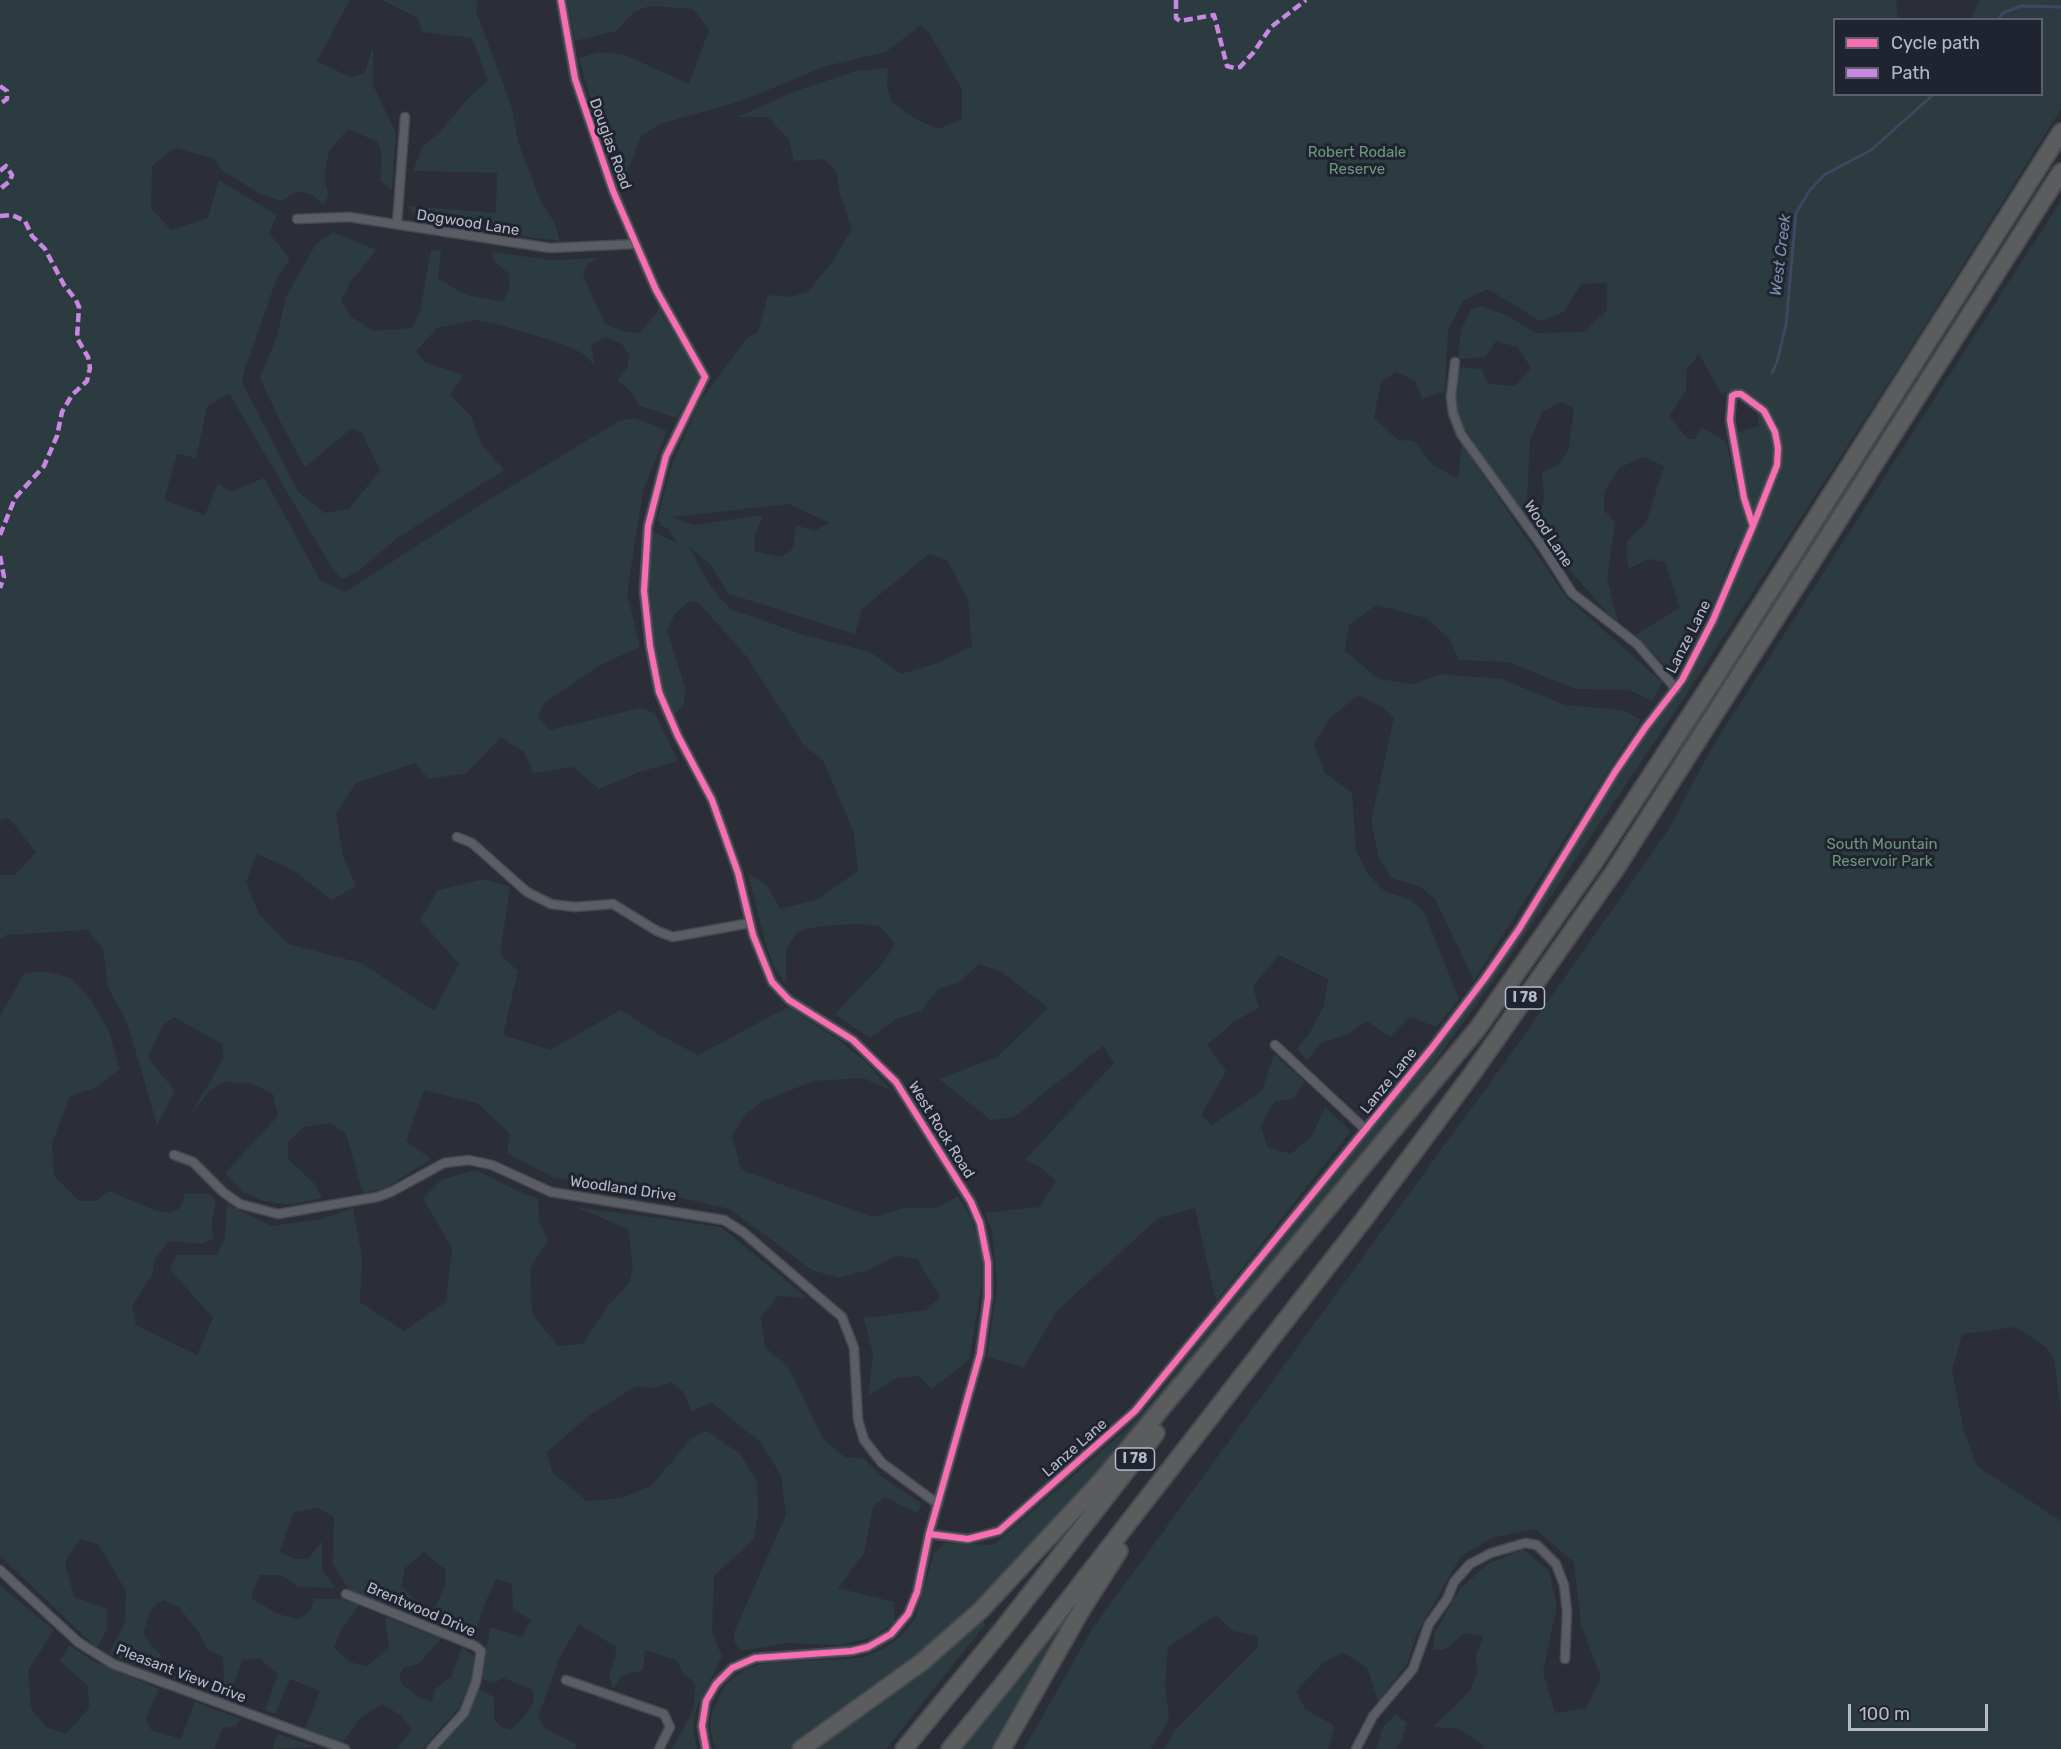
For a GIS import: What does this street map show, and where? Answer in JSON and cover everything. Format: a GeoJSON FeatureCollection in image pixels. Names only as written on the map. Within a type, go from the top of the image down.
{"type":"FeatureCollection","features":[{"type":"Feature","properties":{"kind":"highway","name":"I 78"},"geometry":{"type":"LineString","coordinates":[[904,1749],[1009,1621],[1363,1168],[1478,1028],[1593,864],[1719,672],[2061,132]]}},
{"type":"Feature","properties":{"kind":"highway","name":"I 78"},"geometry":{"type":"LineString","coordinates":[[950,1749],[1004,1684],[1365,1218],[1472,1074],[1615,870],[2061,172]]}},
{"type":"Feature","properties":{"kind":"highway"},"geometry":{"type":"LineString","coordinates":[[801,1749],[922,1662],[981,1610],[1101,1481],[1363,1168]]}},
{"type":"Feature","properties":{"kind":"highway"},"geometry":{"type":"LineString","coordinates":[[1002,1749],[1082,1609],[1139,1522],[1365,1218]]}},
{"type":"Feature","properties":{"kind":"street","name":"Douglas Road"},"geometry":{"type":"LineString","coordinates":[[561,0],[568,49],[584,109],[635,244],[656,290]]}},
{"type":"Feature","properties":{"kind":"street"},"geometry":{"type":"LineString","coordinates":[[397,224],[405,117]]}},
{"type":"Feature","properties":{"kind":"street","name":"Dogwood Lane"},"geometry":{"type":"LineString","coordinates":[[297,219],[337,216],[534,247],[635,244]]}},
{"type":"Feature","properties":{"kind":"street","name":"West Rock Road"},"geometry":{"type":"LineString","coordinates":[[656,290],[705,376],[675,434],[652,502],[644,573],[650,646],[666,710],[712,800],[738,873],[750,923],[766,972],[779,992],[853,1040],[881,1065],[900,1088],[964,1188],[980,1223],[986,1245],[989,1280],[984,1335],[971,1390],[929,1534],[912,1604],[891,1634],[868,1647],[852,1651],[755,1658],[732,1668],[716,1683],[706,1701],[702,1726],[706,1749]]}},
{"type":"Feature","properties":{"kind":"street","name":"Wood Lane"},"geometry":{"type":"LineString","coordinates":[[1455,362],[1451,397],[1453,413],[1461,434],[1544,549],[1572,594],[1637,644],[1676,689]]}},
{"type":"Feature","properties":{"kind":"street","name":"Lanze Lane"},"geometry":{"type":"LineString","coordinates":[[929,1534],[968,1539],[999,1531],[1112,1434],[1156,1388],[1431,1049],[1499,958],[1615,772],[1691,667],[1753,526],[1777,465],[1778,448],[1775,432],[1764,411],[1741,394],[1737,394],[1732,396],[1731,420],[1737,462],[1753,526]]}},
{"type":"Feature","properties":{"kind":"street"},"geometry":{"type":"LineString","coordinates":[[457,837],[472,843],[527,892],[551,904],[575,907],[613,904],[657,931],[674,937],[750,923]]}},
{"type":"Feature","properties":{"kind":"street"},"geometry":{"type":"LineString","coordinates":[[1275,1045],[1365,1129]]}},
{"type":"Feature","properties":{"kind":"street","name":"Woodland Drive"},"geometry":{"type":"LineString","coordinates":[[174,1155],[194,1162],[223,1192],[240,1203],[278,1214],[377,1197],[444,1163],[469,1160],[492,1165],[530,1185],[551,1192],[724,1220],[743,1232],[842,1317],[855,1348],[858,1420],[864,1440],[882,1463],[938,1504]]}},
{"type":"Feature","properties":{"kind":"street"},"geometry":{"type":"LineString","coordinates":[[1356,1749],[1373,1716],[1413,1669],[1429,1624],[1447,1599],[1454,1582],[1470,1564],[1491,1553],[1525,1543],[1541,1547],[1561,1573],[1567,1612],[1565,1659]]}},
{"type":"Feature","properties":{"kind":"street","name":"Pleasant View Drive"},"geometry":{"type":"LineString","coordinates":[[0,1569],[78,1642],[113,1664],[345,1749]]}},
{"type":"Feature","properties":{"kind":"street","name":"Brentwood Drive"},"geometry":{"type":"LineString","coordinates":[[346,1594],[467,1643],[480,1651],[476,1682],[464,1713],[431,1749]]}},
{"type":"Feature","properties":{"kind":"street"},"geometry":{"type":"LineString","coordinates":[[566,1680],[664,1714],[670,1727],[659,1749]]}},
{"type":"Feature","properties":{"kind":"green space"},"geometry":{"type":"Polygon","coordinates":[[[0,0],[350,0],[317,61],[350,77],[365,73],[373,47],[373,85],[396,133],[392,190],[380,181],[382,156],[378,142],[348,129],[329,151],[324,178],[329,195],[323,205],[313,195],[297,191],[282,201],[260,194],[222,170],[213,158],[175,148],[152,166],[151,208],[171,230],[208,218],[219,180],[277,215],[269,233],[290,259],[277,278],[242,382],[298,492],[325,513],[349,509],[380,470],[362,433],[352,428],[305,467],[260,378],[277,336],[286,297],[316,244],[333,232],[376,250],[351,281],[341,300],[350,316],[373,331],[412,328],[420,311],[431,250],[441,251],[438,279],[467,295],[503,302],[510,286],[508,273],[493,260],[492,252],[551,260],[601,258],[588,264],[583,275],[605,324],[623,331],[640,333],[659,309],[700,376],[677,418],[640,406],[628,389],[617,380],[628,366],[629,355],[621,343],[605,337],[591,345],[595,366],[584,354],[557,342],[496,324],[476,320],[437,328],[416,351],[424,362],[464,375],[450,395],[471,416],[481,444],[504,470],[397,538],[358,571],[343,579],[333,570],[229,393],[207,407],[196,458],[177,454],[164,500],[205,515],[218,483],[230,492],[264,478],[320,580],[345,592],[477,507],[619,421],[635,418],[667,431],[643,490],[627,594],[640,647],[600,665],[543,704],[538,718],[550,730],[640,708],[655,713],[678,761],[639,772],[599,789],[573,767],[533,773],[524,752],[501,737],[467,773],[429,779],[415,763],[356,783],[336,813],[343,857],[356,886],[332,900],[293,870],[257,854],[246,882],[259,914],[288,944],[361,963],[434,1011],[459,964],[420,920],[438,890],[484,879],[510,887],[500,954],[518,971],[503,1035],[550,1050],[621,1010],[658,1034],[698,1055],[788,1007],[839,1040],[865,1061],[891,1090],[863,1078],[814,1081],[763,1101],[745,1115],[732,1136],[741,1170],[873,1217],[904,1208],[937,1208],[958,1196],[971,1218],[982,1249],[981,1287],[969,1360],[932,1389],[918,1376],[897,1378],[868,1396],[873,1355],[864,1318],[926,1310],[940,1297],[917,1259],[896,1256],[868,1270],[839,1278],[812,1270],[730,1209],[645,1190],[554,1178],[507,1153],[510,1134],[477,1103],[424,1090],[406,1141],[431,1159],[386,1188],[363,1193],[346,1134],[331,1123],[303,1127],[288,1142],[288,1159],[315,1184],[322,1198],[289,1205],[264,1201],[243,1192],[225,1173],[278,1116],[273,1094],[250,1083],[224,1082],[210,1090],[189,1117],[224,1058],[222,1044],[174,1017],[162,1026],[148,1058],[175,1091],[157,1125],[128,1025],[108,987],[103,948],[87,930],[6,935],[0,939],[0,875],[15,875],[36,852],[9,818],[0,820],[0,0]]]}},
{"type":"Feature","properties":{"kind":"green space"},"geometry":{"type":"Polygon","coordinates":[[[382,0],[478,0],[476,11],[512,108],[518,142],[540,199],[555,224],[560,241],[419,222],[408,206],[496,213],[497,173],[413,171],[422,147],[441,131],[469,97],[488,81],[472,38],[422,32],[418,18],[382,0]]]}},
{"type":"Feature","properties":{"kind":"green space","name":"Robert Rodale Reserve"},"geometry":{"type":"Polygon","coordinates":[[[567,0],[1898,0],[1896,3],[1898,18],[1833,18],[1833,96],[2043,96],[2043,18],[1972,18],[1979,0],[2061,0],[2061,109],[1895,373],[1672,716],[1503,967],[1429,1070],[1250,1293],[1205,1342],[1129,1438],[958,1625],[790,1749],[715,1749],[710,1727],[713,1709],[726,1684],[744,1670],[765,1663],[862,1658],[885,1648],[905,1632],[915,1619],[934,1553],[945,1543],[993,1545],[1128,1428],[1151,1403],[1393,1103],[1494,971],[1552,883],[1639,741],[1679,690],[1673,684],[1717,604],[1738,553],[1736,546],[1714,602],[1674,675],[1635,635],[1680,608],[1665,562],[1648,559],[1629,569],[1627,560],[1627,541],[1646,523],[1664,466],[1643,457],[1619,468],[1604,492],[1604,510],[1615,523],[1607,579],[1619,626],[1532,527],[1540,517],[1544,498],[1542,472],[1557,466],[1568,452],[1574,408],[1561,402],[1543,411],[1530,440],[1526,520],[1461,423],[1455,399],[1458,367],[1482,369],[1488,384],[1515,386],[1531,368],[1517,347],[1496,341],[1485,357],[1458,359],[1461,330],[1471,309],[1482,306],[1508,316],[1536,333],[1584,332],[1607,310],[1607,283],[1581,284],[1564,312],[1540,321],[1488,289],[1463,301],[1448,330],[1445,391],[1422,399],[1415,381],[1396,372],[1381,382],[1374,418],[1398,440],[1414,441],[1433,465],[1458,479],[1462,444],[1566,597],[1662,682],[1652,701],[1629,690],[1575,689],[1509,662],[1459,660],[1449,638],[1426,618],[1376,605],[1349,625],[1345,651],[1379,679],[1413,684],[1441,674],[1502,679],[1565,705],[1623,710],[1641,720],[1474,980],[1435,899],[1419,886],[1391,878],[1379,858],[1371,822],[1394,718],[1382,707],[1358,695],[1329,719],[1314,744],[1325,773],[1352,793],[1356,851],[1368,874],[1384,891],[1411,900],[1424,912],[1459,999],[1436,1027],[1410,1017],[1390,1037],[1367,1021],[1346,1035],[1321,1043],[1307,1060],[1297,1049],[1310,1032],[1324,1006],[1328,979],[1279,955],[1253,986],[1259,1008],[1235,1021],[1207,1045],[1226,1071],[1201,1116],[1212,1125],[1262,1091],[1274,1054],[1305,1082],[1293,1099],[1275,1101],[1261,1125],[1267,1147],[1291,1154],[1312,1136],[1325,1107],[1351,1131],[1216,1301],[1195,1208],[1158,1218],[1056,1312],[1024,1367],[987,1357],[997,1287],[992,1230],[985,1213],[1039,1207],[1056,1181],[1040,1167],[1025,1160],[1114,1063],[1103,1046],[1014,1117],[991,1120],[939,1079],[997,1057],[1048,1008],[1002,972],[979,964],[959,982],[939,989],[921,1011],[896,1019],[870,1038],[835,1014],[883,963],[895,944],[880,926],[856,924],[820,926],[797,932],[786,950],[786,984],[773,966],[748,873],[767,885],[780,909],[816,900],[858,871],[854,833],[824,762],[803,744],[747,657],[699,603],[689,601],[675,614],[667,630],[685,688],[684,705],[673,715],[664,696],[653,629],[649,571],[652,531],[677,543],[669,529],[659,525],[660,521],[657,521],[671,467],[699,402],[747,338],[758,332],[768,295],[790,297],[808,292],[832,262],[852,229],[839,190],[837,172],[824,159],[794,161],[789,140],[768,117],[737,117],[796,91],[856,71],[888,68],[887,88],[892,102],[914,118],[938,129],[962,119],[962,89],[929,33],[921,25],[886,52],[826,66],[741,101],[660,124],[642,135],[625,176],[616,173],[625,155],[600,133],[579,58],[599,52],[625,55],[689,84],[709,30],[693,9],[650,6],[635,11],[616,31],[575,41],[567,0]],[[1699,354],[1687,369],[1686,391],[1669,416],[1688,439],[1695,439],[1702,427],[1727,443],[1737,498],[1749,504],[1736,433],[1759,426],[1754,396],[1742,388],[1721,394],[1699,354]],[[789,504],[672,517],[694,525],[763,515],[755,536],[754,551],[781,557],[793,549],[796,525],[814,531],[829,523],[789,504]],[[689,547],[711,587],[730,609],[804,635],[870,652],[901,674],[938,663],[972,646],[968,600],[947,560],[929,554],[862,609],[855,634],[729,594],[709,563],[689,547]]]}},
{"type":"Feature","properties":{"kind":"green space","name":"South Mountain Reservoir Park"},"geometry":{"type":"Polygon","coordinates":[[[2061,200],[2061,1414],[2054,1359],[2047,1348],[2016,1327],[1962,1334],[1952,1370],[1964,1431],[1977,1466],[2061,1521],[2061,1749],[1484,1749],[1482,1744],[1459,1729],[1433,1727],[1470,1691],[1477,1674],[1476,1657],[1483,1636],[1465,1633],[1444,1650],[1433,1650],[1434,1634],[1460,1589],[1488,1564],[1523,1549],[1549,1571],[1557,1606],[1543,1672],[1555,1713],[1586,1708],[1601,1678],[1581,1625],[1574,1562],[1535,1529],[1492,1538],[1461,1556],[1417,1633],[1407,1664],[1378,1702],[1368,1669],[1343,1652],[1323,1663],[1296,1691],[1305,1709],[1335,1726],[1328,1749],[1164,1749],[1174,1731],[1258,1647],[1258,1636],[1233,1631],[1216,1615],[1168,1647],[1165,1682],[1169,1719],[1151,1749],[1024,1749],[1092,1629],[1508,1058],[1669,829],[1711,749],[2061,200]]]}},
{"type":"Feature","properties":{"kind":"green space"},"geometry":{"type":"Polygon","coordinates":[[[43,971],[71,978],[91,1000],[108,1029],[120,1069],[97,1087],[70,1096],[52,1143],[54,1176],[79,1201],[96,1201],[109,1191],[154,1210],[171,1213],[181,1207],[185,1193],[210,1194],[216,1201],[211,1224],[214,1238],[202,1244],[169,1241],[155,1258],[152,1275],[132,1306],[136,1325],[197,1355],[213,1318],[170,1269],[176,1255],[217,1255],[225,1238],[227,1204],[271,1226],[322,1219],[353,1208],[362,1257],[360,1302],[404,1331],[446,1302],[452,1249],[423,1198],[441,1180],[476,1170],[523,1194],[538,1198],[539,1221],[548,1241],[530,1268],[532,1314],[558,1346],[583,1344],[607,1307],[630,1282],[633,1266],[628,1229],[576,1207],[721,1227],[807,1298],[778,1296],[761,1316],[765,1347],[789,1368],[823,1439],[845,1457],[864,1459],[881,1476],[922,1504],[917,1513],[885,1497],[873,1506],[864,1553],[838,1588],[894,1602],[895,1621],[875,1636],[842,1645],[787,1643],[742,1651],[734,1641],[735,1630],[786,1515],[781,1475],[760,1442],[712,1403],[691,1411],[684,1393],[672,1382],[654,1388],[636,1386],[590,1415],[547,1452],[552,1472],[587,1501],[622,1498],[651,1486],[692,1438],[707,1431],[740,1454],[757,1481],[758,1514],[754,1539],[714,1576],[712,1633],[722,1656],[696,1710],[693,1729],[697,1749],[672,1749],[694,1708],[695,1683],[684,1674],[676,1660],[645,1650],[643,1670],[622,1676],[613,1689],[609,1675],[616,1647],[579,1624],[560,1657],[538,1717],[547,1730],[577,1745],[574,1749],[439,1749],[466,1719],[478,1689],[494,1697],[494,1719],[500,1726],[510,1730],[524,1717],[534,1702],[533,1690],[503,1678],[494,1683],[482,1679],[490,1627],[522,1637],[531,1620],[513,1609],[512,1584],[496,1579],[482,1610],[473,1641],[429,1621],[445,1585],[446,1570],[424,1552],[405,1568],[401,1586],[417,1602],[413,1615],[349,1590],[333,1564],[334,1517],[318,1508],[294,1512],[280,1551],[295,1559],[308,1559],[322,1541],[322,1570],[335,1588],[298,1587],[282,1575],[259,1575],[251,1598],[278,1614],[299,1619],[311,1610],[314,1599],[341,1599],[359,1605],[339,1634],[334,1648],[350,1662],[367,1666],[389,1648],[385,1617],[442,1638],[418,1664],[403,1668],[399,1677],[403,1685],[417,1696],[432,1702],[435,1689],[451,1677],[462,1647],[474,1656],[471,1682],[459,1708],[422,1749],[397,1749],[412,1729],[400,1715],[382,1704],[359,1719],[342,1743],[305,1728],[320,1691],[290,1679],[275,1714],[265,1710],[278,1674],[259,1658],[242,1660],[229,1702],[214,1695],[224,1686],[223,1657],[207,1649],[199,1633],[179,1607],[163,1600],[151,1609],[143,1635],[161,1656],[151,1671],[109,1654],[125,1623],[126,1591],[98,1544],[80,1539],[65,1562],[74,1597],[107,1609],[107,1629],[97,1648],[0,1556],[0,1016],[24,974],[43,971]]]}},
{"type":"Feature","properties":{"kind":"green space"},"geometry":{"type":"Polygon","coordinates":[[[0,1586],[54,1630],[28,1670],[31,1708],[46,1727],[66,1734],[89,1708],[88,1686],[60,1661],[69,1645],[93,1661],[159,1689],[146,1719],[151,1730],[181,1739],[195,1702],[241,1719],[236,1726],[223,1728],[214,1749],[0,1749],[0,1586]]]}},
{"type":"Feature","properties":{"kind":"green space"},"geometry":{"type":"Polygon","coordinates":[[[1089,1586],[995,1749],[957,1749],[1089,1586]]]}},
{"type":"Feature","properties":{"kind":"green space"},"geometry":{"type":"Polygon","coordinates":[[[983,1618],[985,1625],[886,1749],[813,1749],[942,1656],[983,1618]]]}},
{"type":"Feature","properties":{"kind":"green space"},"geometry":{"type":"Polygon","coordinates":[[[1395,1714],[1407,1723],[1402,1739],[1396,1749],[1376,1749],[1383,1728],[1395,1714]]]}},
{"type":"Feature","properties":{"kind":"green space"},"geometry":{"type":"Polygon","coordinates":[[[277,1734],[317,1747],[273,1749],[277,1734]]]}},
{"type":"Feature","properties":{"kind":"waterway","name":"West Creek"},"geometry":{"type":"LineString","coordinates":[[1999,18],[2003,13],[2021,6],[2061,7]]}},
{"type":"Feature","properties":{"kind":"waterway","name":"West Creek"},"geometry":{"type":"LineString","coordinates":[[1772,373],[1786,325],[1796,213],[1810,190],[1824,175],[1871,150],[1932,96]]}},
{"type":"Feature","properties":{"kind":"marked path"},"geometry":{"type":"LineString","coordinates":[[1176,0],[1176,18],[1180,21],[1214,15],[1227,66],[1234,68],[1240,67],[1253,53],[1271,27],[1306,0]]}},
{"type":"Feature","properties":{"kind":"marked path"},"geometry":{"type":"LineString","coordinates":[[0,86],[7,91],[7,99],[0,104]]}},
{"type":"Feature","properties":{"kind":"marked path"},"geometry":{"type":"LineString","coordinates":[[0,171],[6,166],[12,175],[10,181],[0,189]]}},
{"type":"Feature","properties":{"kind":"marked path"},"geometry":{"type":"LineString","coordinates":[[0,216],[12,215],[25,221],[32,236],[45,249],[64,285],[76,300],[79,307],[77,338],[88,357],[90,368],[87,381],[72,395],[62,412],[57,436],[44,466],[15,498],[0,535]]}},
{"type":"Feature","properties":{"kind":"marked path"},"geometry":{"type":"LineString","coordinates":[[0,556],[4,577],[0,588]]}},
{"type":"Feature","properties":{"kind":"cycle path"},"geometry":{"type":"LineString","coordinates":[[561,0],[575,79],[613,191],[656,290],[705,377],[666,456],[648,526],[644,591],[650,646],[659,692],[678,736],[712,800],[738,873],[753,935],[772,982],[789,1000],[853,1040],[896,1082],[971,1202],[980,1223],[988,1263],[988,1297],[980,1354],[929,1534],[917,1592],[908,1614],[891,1634],[868,1647],[852,1651],[755,1658],[732,1668],[716,1684],[706,1701],[702,1726],[706,1749]]}},
{"type":"Feature","properties":{"kind":"cycle path"},"geometry":{"type":"LineString","coordinates":[[929,1534],[968,1539],[999,1531],[1135,1411],[1431,1049],[1485,978],[1519,929],[1615,772],[1682,680],[1713,620],[1753,526],[1777,465],[1778,448],[1775,432],[1764,411],[1741,394],[1736,394],[1732,396],[1730,420],[1744,498],[1753,526]]}}]}
